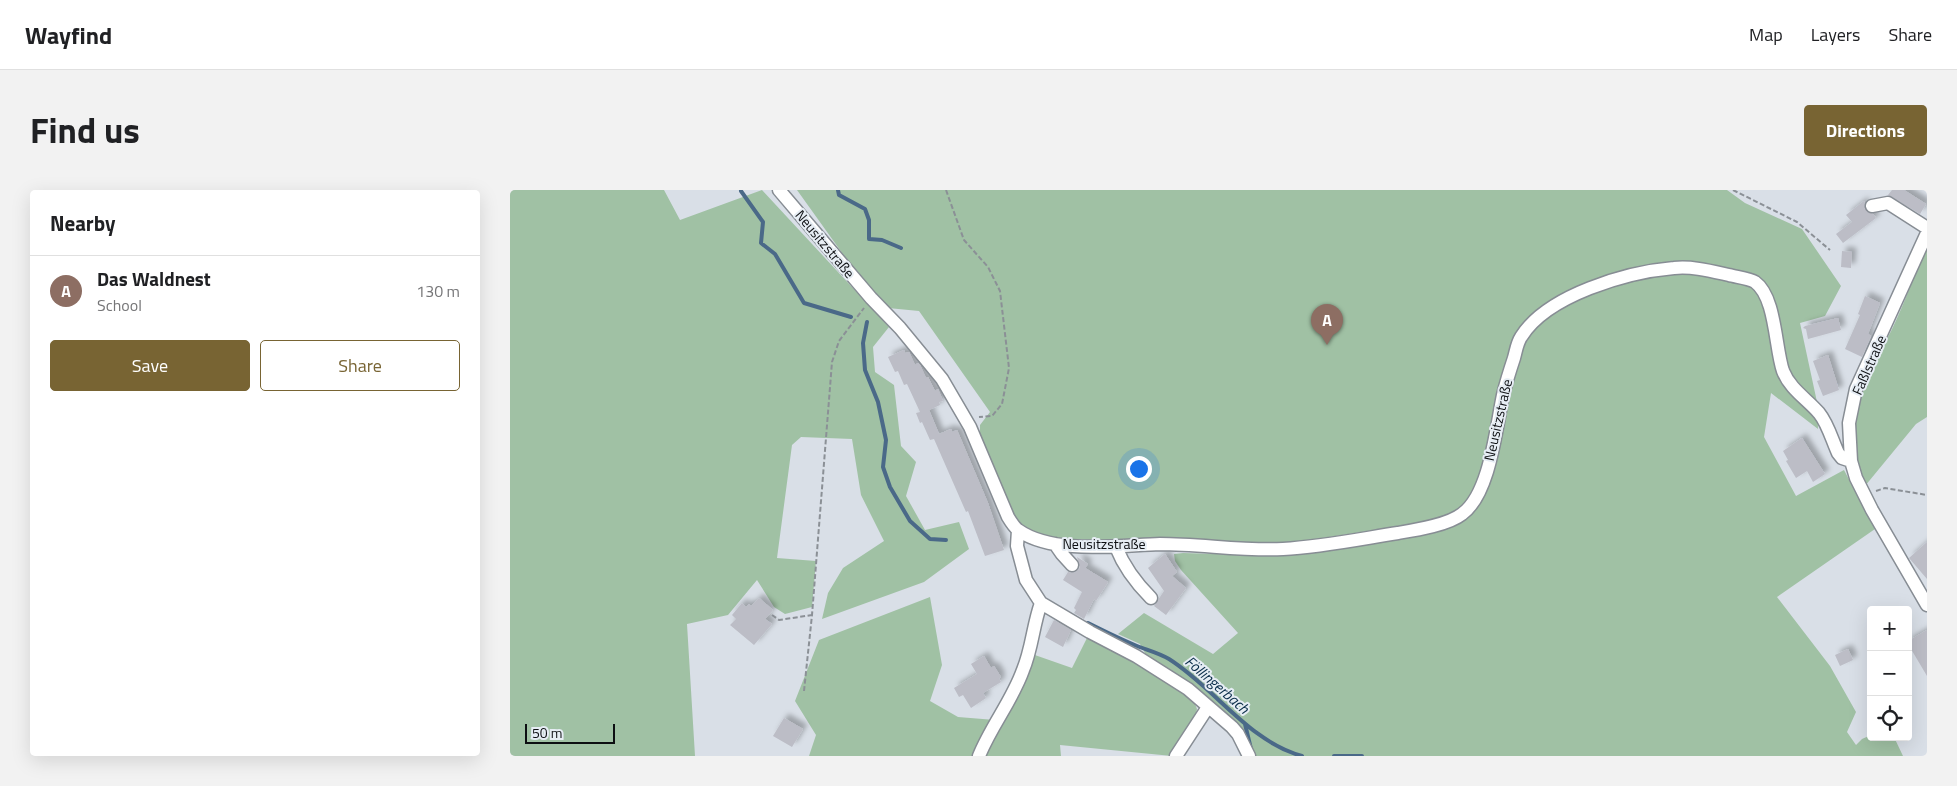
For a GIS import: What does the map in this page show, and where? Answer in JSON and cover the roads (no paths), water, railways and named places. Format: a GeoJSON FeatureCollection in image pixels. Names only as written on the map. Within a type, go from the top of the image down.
{"type":"FeatureCollection","features":[{"type":"Feature","properties":{"kind":"street","name":"Neusitzstraße"},"geometry":{"type":"LineString","coordinates":[[779,190],[936,371],[967,421],[1008,517],[1018,530],[1032,537],[1056,544],[1116,547],[1172,544],[1281,549],[1409,531],[1446,522],[1461,515],[1472,504],[1484,478],[1492,453],[1503,395],[1520,338],[1538,317],[1552,306],[1614,279],[1676,267],[1704,270],[1755,282],[1764,292],[1772,316],[1784,372],[1799,395],[1820,414],[1838,453],[1842,458],[1851,461]]}},
{"type":"Feature","properties":{"kind":"street"},"geometry":{"type":"LineString","coordinates":[[1872,206],[1888,203],[1927,228]]}},
{"type":"Feature","properties":{"kind":"street","name":"Faßlstraße"},"geometry":{"type":"LineString","coordinates":[[1927,233],[1856,390],[1849,423],[1851,461],[1856,478],[1927,605]]}},
{"type":"Feature","properties":{"kind":"street","name":"Neusitzstraße"},"geometry":{"type":"LineString","coordinates":[[1018,530],[1017,546],[1026,580],[1040,604]]}},
{"type":"Feature","properties":{"kind":"street"},"geometry":{"type":"LineString","coordinates":[[1056,544],[1072,565]]}},
{"type":"Feature","properties":{"kind":"street"},"geometry":{"type":"LineString","coordinates":[[1116,547],[1131,575],[1151,598]]}},
{"type":"Feature","properties":{"kind":"street"},"geometry":{"type":"LineString","coordinates":[[980,756],[985,741],[1014,692],[1023,671],[1031,649],[1040,604],[1165,673],[1188,689],[1238,734],[1249,756]]}},
{"type":"Feature","properties":{"kind":"street"},"geometry":{"type":"LineString","coordinates":[[1176,756],[1208,707]]}},
{"type":"Feature","properties":{"kind":"waterway"},"geometry":{"type":"LineString","coordinates":[[838,190],[839,195],[865,209],[869,220],[869,239],[882,240],[901,248]]}},
{"type":"Feature","properties":{"kind":"waterway","name":"Föllingerbach"},"geometry":{"type":"LineString","coordinates":[[741,191],[763,222],[761,243],[775,254],[804,303],[851,317]]}},
{"type":"Feature","properties":{"kind":"waterway","name":"Föllingerbach"},"geometry":{"type":"LineString","coordinates":[[867,322],[863,343],[865,370],[878,402],[886,440],[883,467],[890,487],[910,521],[930,539],[946,540]]}},
{"type":"Feature","properties":{"kind":"waterway","name":"Föllingerbach"},"geometry":{"type":"LineString","coordinates":[[1088,623],[1124,641],[1169,659],[1202,684],[1232,713],[1265,739],[1283,749],[1302,756]]}},
{"type":"Feature","properties":{"kind":"waterway"},"geometry":{"type":"LineString","coordinates":[[1245,724],[1251,749]]}},
{"type":"Feature","properties":{"kind":"waterway","name":"Föllingerbach"},"geometry":{"type":"LineString","coordinates":[[1334,756],[1362,756]]}},
{"type":"Feature","properties":{"kind":"place","name":"Das Waldnest"},"geometry":{"type":"Point","coordinates":[1327,345]}}]}
